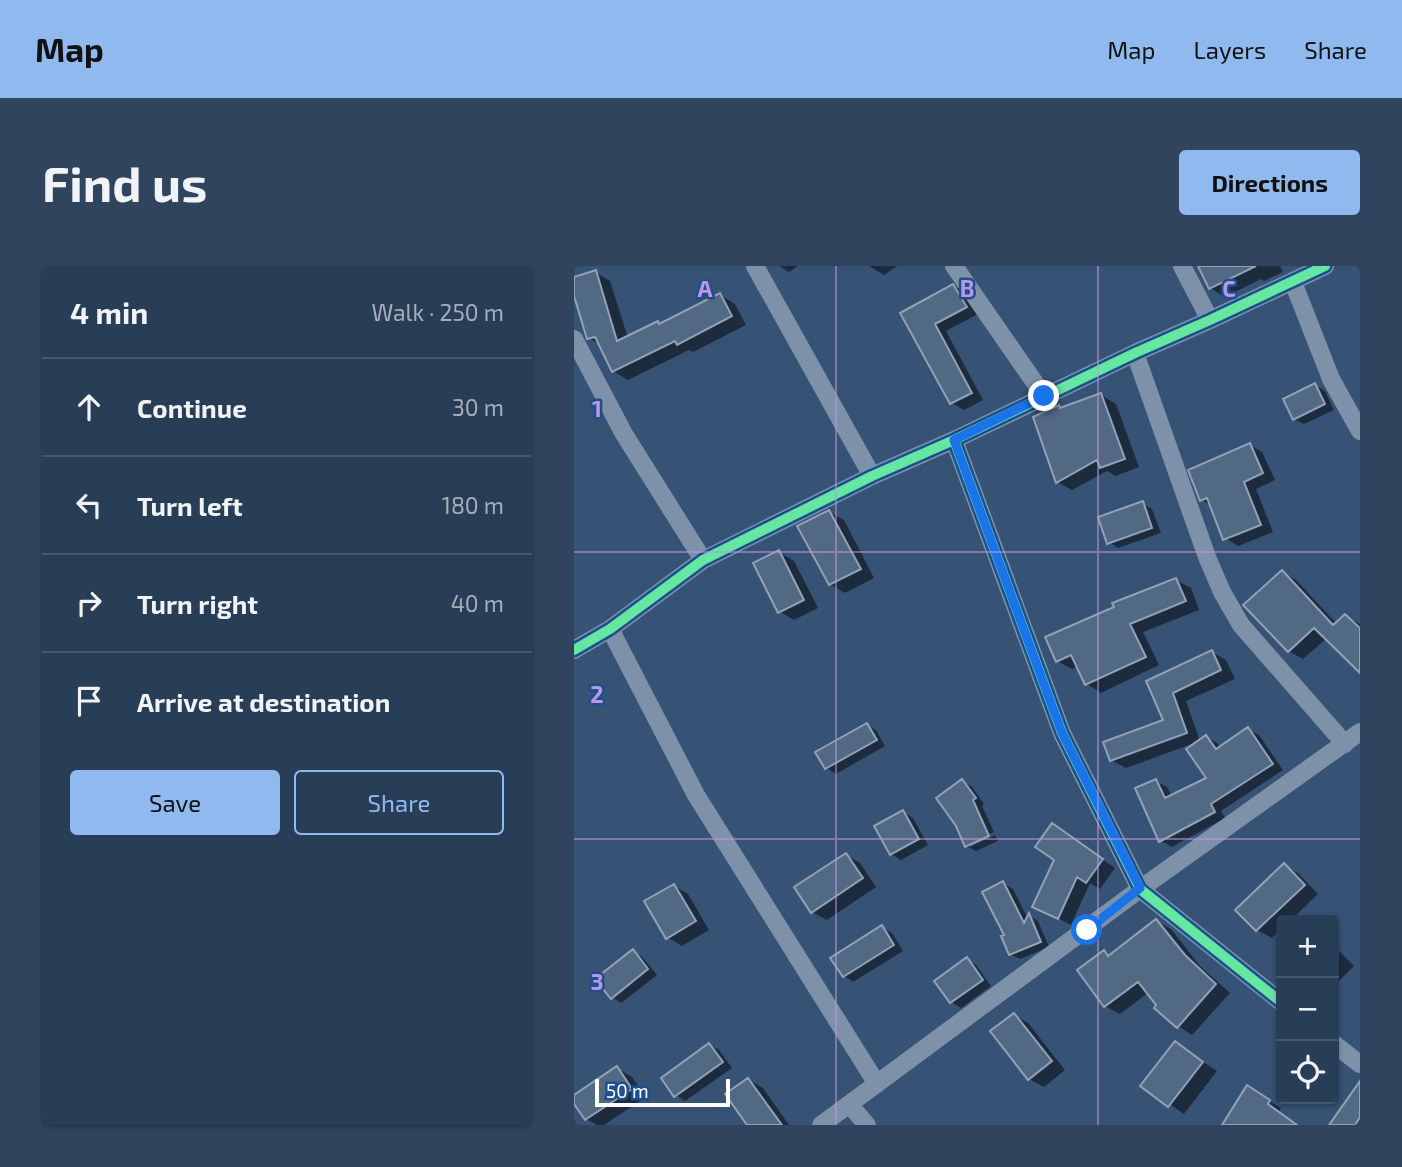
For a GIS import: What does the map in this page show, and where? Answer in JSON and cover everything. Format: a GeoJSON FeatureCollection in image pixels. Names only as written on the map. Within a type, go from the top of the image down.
{"type":"FeatureCollection","features":[{"type":"Feature","properties":{"kind":"street"},"geometry":{"type":"LineString","coordinates":[[755,266],[872,476]]}},
{"type":"Feature","properties":{"kind":"street"},"geometry":{"type":"LineString","coordinates":[[954,266],[1044,396]]}},
{"type":"Feature","properties":{"kind":"street"},"geometry":{"type":"LineString","coordinates":[[1182,266],[1210,320]]}},
{"type":"Feature","properties":{"kind":"street"},"geometry":{"type":"LineString","coordinates":[[574,650],[610,629],[703,560],[872,476],[1325,266]]}},
{"type":"Feature","properties":{"kind":"street"},"geometry":{"type":"LineString","coordinates":[[1293,282],[1331,379],[1360,431]]}},
{"type":"Feature","properties":{"kind":"street"},"geometry":{"type":"LineString","coordinates":[[574,339],[624,433],[703,560]]}},
{"type":"Feature","properties":{"kind":"street"},"geometry":{"type":"LineString","coordinates":[[1135,352],[1207,557],[1222,592],[1241,625],[1345,744]]}},
{"type":"Feature","properties":{"kind":"street"},"geometry":{"type":"LineString","coordinates":[[954,440],[1062,733],[1140,888],[1276,998]]}},
{"type":"Feature","properties":{"kind":"street"},"geometry":{"type":"LineString","coordinates":[[610,629],[696,795],[877,1084]]}},
{"type":"Feature","properties":{"kind":"street"},"geometry":{"type":"LineString","coordinates":[[821,1125],[1140,888],[1360,732]]}},
{"type":"Feature","properties":{"kind":"street"},"geometry":{"type":"LineString","coordinates":[[1339,1048],[1360,1064]]}},
{"type":"Feature","properties":{"kind":"street"},"geometry":{"type":"LineString","coordinates":[[849,1104],[867,1125]]}},
{"type":"Feature","properties":{"kind":"building"},"geometry":{"type":"Polygon","coordinates":[[[1198,266],[1256,266],[1209,289],[1198,266]]]}},
{"type":"Feature","properties":{"kind":"building"},"geometry":{"type":"Polygon","coordinates":[[[596,270],[617,341],[658,321],[659,324],[720,293],[732,316],[677,345],[675,341],[612,372],[595,337],[587,339],[574,296],[574,277],[596,270]]]}},
{"type":"Feature","properties":{"kind":"building"},"geometry":{"type":"Polygon","coordinates":[[[953,284],[967,307],[935,324],[972,393],[950,404],[900,313],[953,284]]]}},
{"type":"Feature","properties":{"kind":"building"},"geometry":{"type":"Polygon","coordinates":[[[1315,383],[1325,404],[1293,420],[1283,399],[1315,383]]]}},
{"type":"Feature","properties":{"kind":"building"},"geometry":{"type":"Polygon","coordinates":[[[1101,393],[1125,459],[1100,468],[1097,460],[1056,483],[1033,417],[1059,405],[1060,408],[1101,393]]]}},
{"type":"Feature","properties":{"kind":"building"},"geometry":{"type":"Polygon","coordinates":[[[1250,443],[1263,473],[1244,482],[1261,525],[1223,540],[1207,498],[1200,501],[1188,470],[1250,443]]]}},
{"type":"Feature","properties":{"kind":"building"},"geometry":{"type":"Polygon","coordinates":[[[1143,501],[1152,528],[1107,544],[1098,517],[1143,501]]]}},
{"type":"Feature","properties":{"kind":"building"},"geometry":{"type":"Polygon","coordinates":[[[829,510],[861,569],[829,585],[797,526],[829,510]]]}},
{"type":"Feature","properties":{"kind":"building"},"geometry":{"type":"Polygon","coordinates":[[[779,550],[804,600],[778,613],[753,563],[779,550]]]}},
{"type":"Feature","properties":{"kind":"building"},"geometry":{"type":"Polygon","coordinates":[[[1282,570],[1333,625],[1345,614],[1360,628],[1360,673],[1314,628],[1288,652],[1243,605],[1282,570]]]}},
{"type":"Feature","properties":{"kind":"building"},"geometry":{"type":"Polygon","coordinates":[[[1176,578],[1186,601],[1130,624],[1146,657],[1085,685],[1071,655],[1056,662],[1045,637],[1114,607],[1112,603],[1176,578]]]}},
{"type":"Feature","properties":{"kind":"building"},"geometry":{"type":"Polygon","coordinates":[[[1212,650],[1221,670],[1173,693],[1187,733],[1110,761],[1103,742],[1163,720],[1146,681],[1212,650]]]}},
{"type":"Feature","properties":{"kind":"building"},"geometry":{"type":"Polygon","coordinates":[[[867,723],[877,740],[825,769],[815,752],[867,723]]]}},
{"type":"Feature","properties":{"kind":"building"},"geometry":{"type":"Polygon","coordinates":[[[1248,727],[1273,764],[1211,804],[1215,812],[1159,842],[1135,788],[1156,779],[1165,798],[1206,778],[1186,749],[1206,735],[1216,749],[1248,727]]]}},
{"type":"Feature","properties":{"kind":"building"},"geometry":{"type":"Polygon","coordinates":[[[962,779],[976,798],[973,800],[989,836],[965,847],[956,826],[936,798],[962,779]]]}},
{"type":"Feature","properties":{"kind":"building"},"geometry":{"type":"Polygon","coordinates":[[[903,810],[919,839],[890,855],[874,826],[903,810]]]}},
{"type":"Feature","properties":{"kind":"building"},"geometry":{"type":"Polygon","coordinates":[[[1052,823],[1103,859],[1086,883],[1077,877],[1058,919],[1032,907],[1054,860],[1035,847],[1052,823]]]}},
{"type":"Feature","properties":{"kind":"building"},"geometry":{"type":"Polygon","coordinates":[[[846,853],[863,878],[811,913],[794,887],[846,853]]]}},
{"type":"Feature","properties":{"kind":"building"},"geometry":{"type":"Polygon","coordinates":[[[1284,863],[1305,885],[1256,931],[1235,910],[1284,863]]]}},
{"type":"Feature","properties":{"kind":"building"},"geometry":{"type":"Polygon","coordinates":[[[1003,881],[1024,923],[1029,913],[1041,942],[1009,955],[1001,936],[1004,935],[982,892],[1003,881]]]}},
{"type":"Feature","properties":{"kind":"building"},"geometry":{"type":"Polygon","coordinates":[[[674,884],[696,921],[666,939],[644,901],[674,884]]]}},
{"type":"Feature","properties":{"kind":"building"},"geometry":{"type":"Polygon","coordinates":[[[1156,919],[1185,955],[1216,984],[1177,1028],[1154,1008],[1156,1005],[1138,982],[1104,1007],[1077,970],[1104,950],[1108,956],[1156,919]]]}},
{"type":"Feature","properties":{"kind":"building"},"geometry":{"type":"Polygon","coordinates":[[[882,925],[894,945],[843,977],[830,958],[882,925]]]}},
{"type":"Feature","properties":{"kind":"building"},"geometry":{"type":"Polygon","coordinates":[[[633,949],[648,969],[611,999],[595,979],[633,949]]]}},
{"type":"Feature","properties":{"kind":"building"},"geometry":{"type":"Polygon","coordinates":[[[967,957],[983,980],[950,1003],[934,981],[967,957]]]}},
{"type":"Feature","properties":{"kind":"building"},"geometry":{"type":"Polygon","coordinates":[[[1014,1013],[1052,1061],[1028,1080],[990,1031],[1014,1013]]]}},
{"type":"Feature","properties":{"kind":"building"},"geometry":{"type":"Polygon","coordinates":[[[1175,1041],[1203,1062],[1168,1107],[1140,1086],[1175,1041]]]}},
{"type":"Feature","properties":{"kind":"building"},"geometry":{"type":"Polygon","coordinates":[[[709,1043],[723,1062],[674,1097],[661,1078],[709,1043]]]}},
{"type":"Feature","properties":{"kind":"building"},"geometry":{"type":"Polygon","coordinates":[[[617,1066],[632,1089],[585,1120],[574,1104],[574,1095],[617,1066]]]}},
{"type":"Feature","properties":{"kind":"building"},"geometry":{"type":"Polygon","coordinates":[[[748,1078],[782,1125],[747,1125],[725,1094],[748,1078]]]}},
{"type":"Feature","properties":{"kind":"building"},"geometry":{"type":"Polygon","coordinates":[[[1360,1081],[1360,1117],[1355,1125],[1329,1125],[1360,1081]]]}},
{"type":"Feature","properties":{"kind":"building"},"geometry":{"type":"Polygon","coordinates":[[[1247,1085],[1270,1100],[1268,1104],[1297,1125],[1222,1125],[1247,1085]]]}},
{"type":"Feature","properties":{"kind":"cycle path"},"geometry":{"type":"LineString","coordinates":[[574,650],[610,629],[703,560],[872,476],[1325,266]]}},
{"type":"Feature","properties":{"kind":"cycle path"},"geometry":{"type":"LineString","coordinates":[[954,440],[1062,733],[1140,889],[1276,998]]}},
{"type":"Feature","properties":{"kind":"route"},"geometry":{"type":"LineString","coordinates":[[1044,396],[954,440],[1062,733],[1140,888],[1087,930]]}}]}
